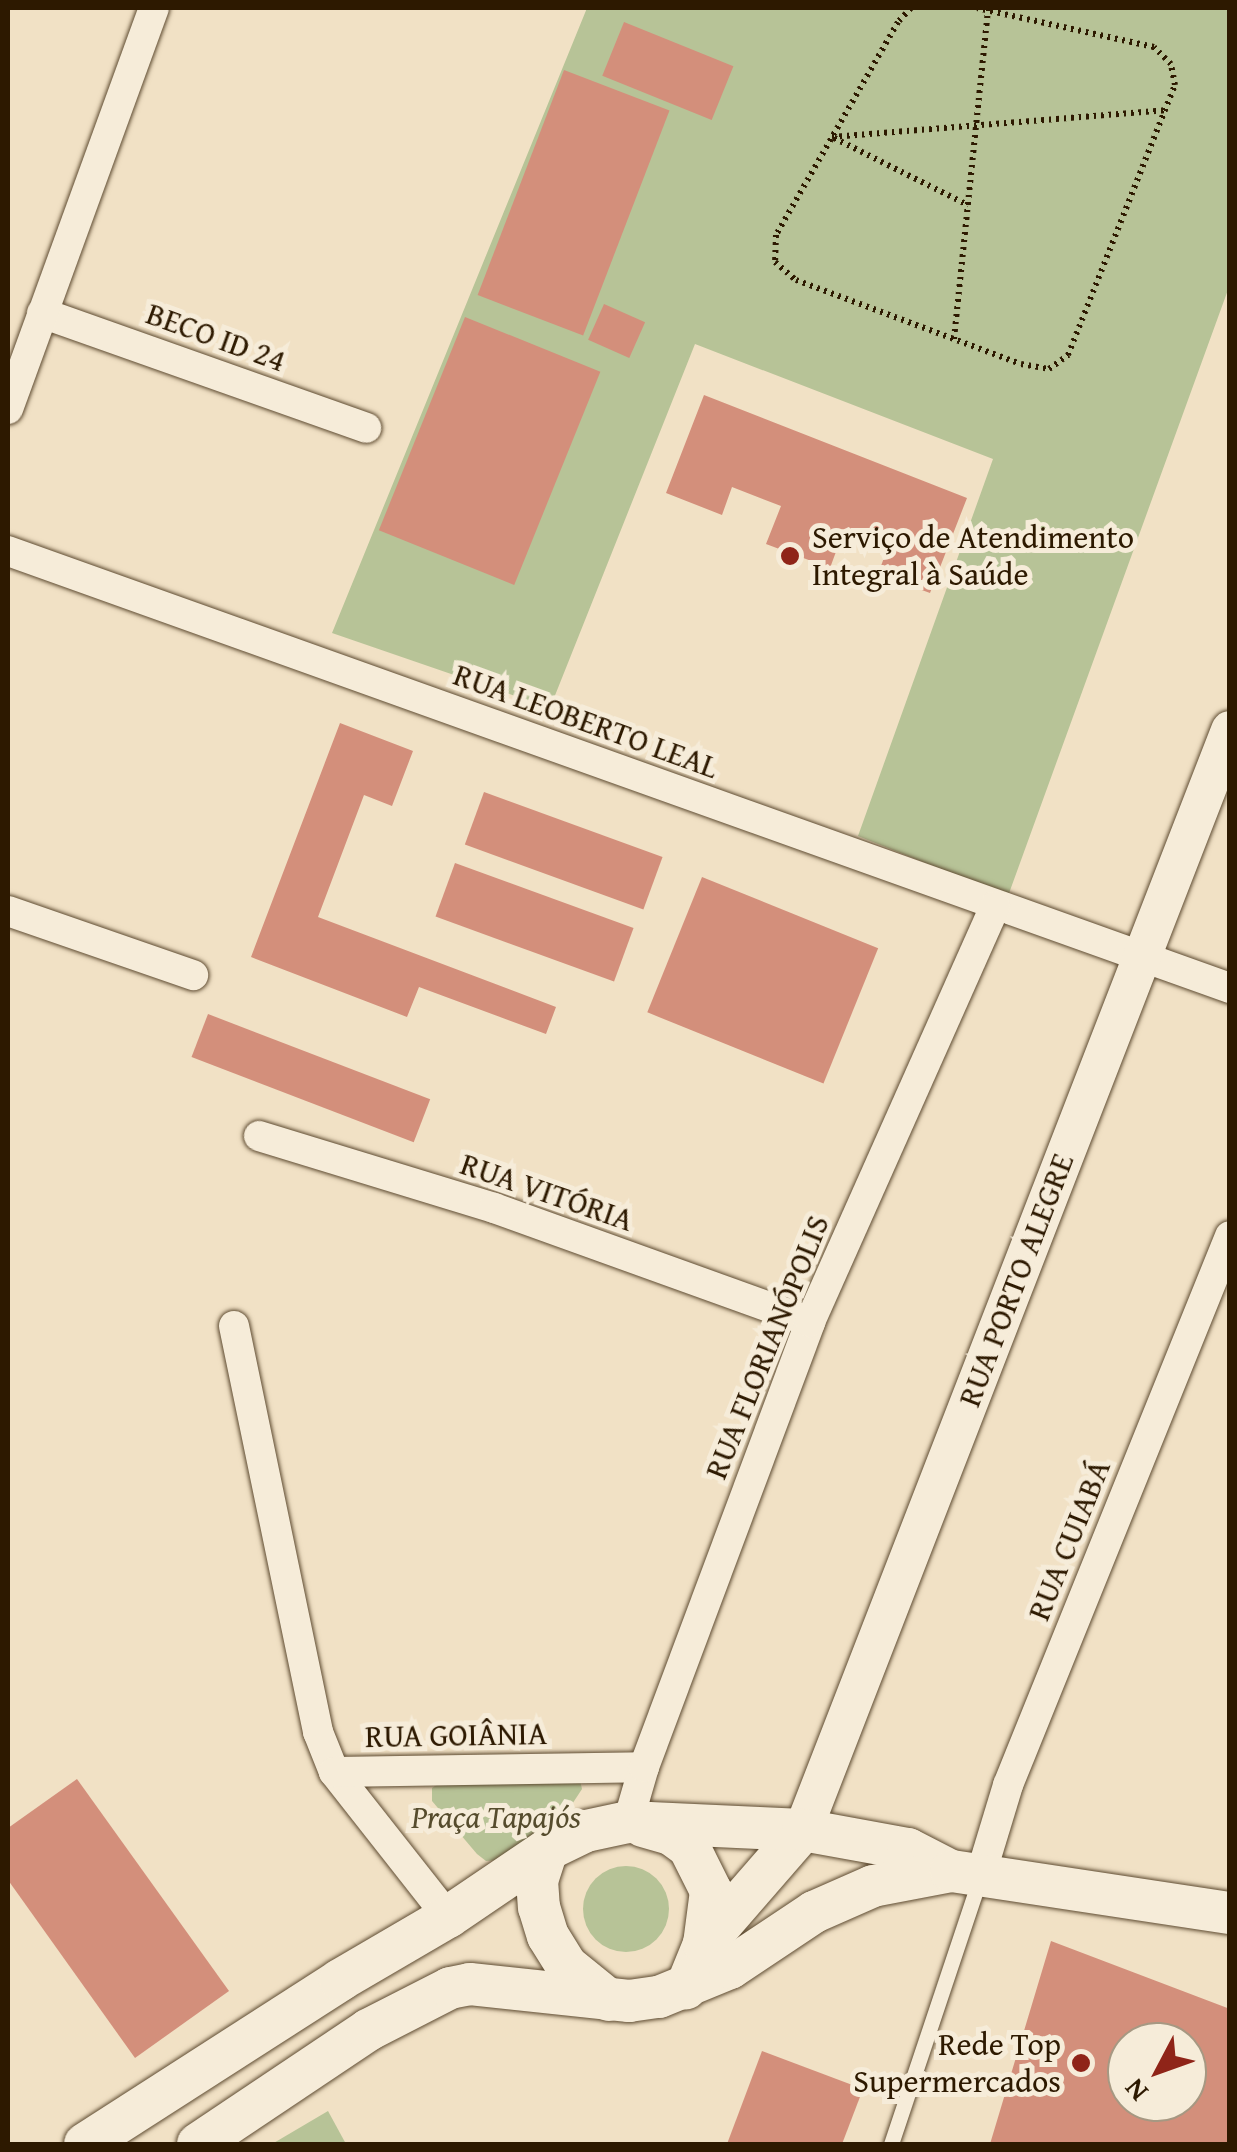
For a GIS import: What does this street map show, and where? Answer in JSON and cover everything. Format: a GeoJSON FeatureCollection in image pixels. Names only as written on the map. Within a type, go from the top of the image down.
{"type":"FeatureCollection","features":[{"type":"Feature","properties":{"kind":"main road"},"geometry":{"type":"LineString","coordinates":[[628,1822],[671,1834],[689,1847],[711,1892],[704,1944],[686,1988]]}},
{"type":"Feature","properties":{"kind":"main road"},"geometry":{"type":"LineString","coordinates":[[85,2144],[548,1850],[586,1832],[628,1822],[803,1830],[908,1849],[966,1872],[1230,1913]]}},
{"type":"Feature","properties":{"kind":"main road"},"geometry":{"type":"LineString","coordinates":[[704,1944],[803,1830]]}},
{"type":"Feature","properties":{"kind":"main road"},"geometry":{"type":"LineString","coordinates":[[548,1850],[538,1880],[539,1908],[548,1936],[567,1966],[609,2000]]}},
{"type":"Feature","properties":{"kind":"main road"},"geometry":{"type":"LineString","coordinates":[[198,2144],[368,2030],[450,1988],[470,1984],[609,2000],[659,1997],[730,1968],[848,1894],[966,1872]]}},
{"type":"Feature","properties":{"kind":"street"},"geometry":{"type":"LineString","coordinates":[[8,409],[154,8]]}},
{"type":"Feature","properties":{"kind":"street","name":"BECO ID 24"},"geometry":{"type":"LineString","coordinates":[[42,313],[366,428]]}},
{"type":"Feature","properties":{"kind":"street","name":"RUA LEOBERTO LEAL"},"geometry":{"type":"LineString","coordinates":[[8,551],[1140,958]]}},
{"type":"Feature","properties":{"kind":"street","name":"RUA PORTO ALEGRE"},"geometry":{"type":"LineString","coordinates":[[803,1830],[1230,730]]}},
{"type":"Feature","properties":{"kind":"street","name":"RUA FLORIANÓPOLIS"},"geometry":{"type":"LineString","coordinates":[[628,1822],[644,1766],[810,1322],[995,906]]}},
{"type":"Feature","properties":{"kind":"street"},"geometry":{"type":"LineString","coordinates":[[8,911],[193,976]]}},
{"type":"Feature","properties":{"kind":"street"},"geometry":{"type":"LineString","coordinates":[[1140,958],[1230,988]]}},
{"type":"Feature","properties":{"kind":"street","name":"RUA VITÓRIA"},"geometry":{"type":"LineString","coordinates":[[259,1136],[494,1208],[810,1322]]}},
{"type":"Feature","properties":{"kind":"street","name":"RUA CUIABÁ"},"geometry":{"type":"LineString","coordinates":[[966,1872],[1008,1784],[1230,1236]]}},
{"type":"Feature","properties":{"kind":"street"},"geometry":{"type":"LineString","coordinates":[[234,1326],[318,1732],[334,1772]]}},
{"type":"Feature","properties":{"kind":"street","name":"RUA GOIÂNIA"},"geometry":{"type":"LineString","coordinates":[[334,1772],[644,1766]]}},
{"type":"Feature","properties":{"kind":"street","name":"RUA GOIÂNIA"},"geometry":{"type":"LineString","coordinates":[[334,1772],[448,1917]]}},
{"type":"Feature","properties":{"kind":"lane"},"geometry":{"type":"LineString","coordinates":[[892,2141],[966,1872]]}},
{"type":"Feature","properties":{"kind":"path"},"geometry":{"type":"LineString","coordinates":[[911,8],[898,22],[776,235],[775,262],[796,280],[1034,368],[1048,369],[1068,355],[1174,86],[1172,64],[1154,47],[977,8]]}},
{"type":"Feature","properties":{"kind":"path"},"geometry":{"type":"LineString","coordinates":[[954,338],[988,9]]}},
{"type":"Feature","properties":{"kind":"path"},"geometry":{"type":"LineString","coordinates":[[832,137],[1165,110]]}},
{"type":"Feature","properties":{"kind":"path"},"geometry":{"type":"LineString","coordinates":[[832,137],[968,205]]}},
{"type":"Feature","properties":{"kind":"green space"},"geometry":{"type":"Polygon","coordinates":[[[587,8],[1229,8],[1229,287],[1008,896],[858,836],[993,459],[695,344],[550,708],[332,633],[587,8]]]}},
{"type":"Feature","properties":{"kind":"green space","name":"Praça Tapajós"},"geometry":{"type":"Polygon","coordinates":[[[579,1776],[582,1789],[565,1815],[498,1860],[486,1861],[477,1854],[432,1801],[432,1788],[441,1782],[579,1776]]]}},
{"type":"Feature","properties":{"kind":"green space"},"geometry":{"type":"Polygon","coordinates":[[[626,1866],[650,1873],[662,1885],[669,1909],[662,1933],[650,1945],[626,1952],[602,1945],[590,1933],[583,1909],[590,1885],[602,1873],[626,1866]]]}},
{"type":"Feature","properties":{"kind":"green space"},"geometry":{"type":"Polygon","coordinates":[[[328,2111],[346,2144],[272,2144],[328,2111]]]}},
{"type":"Feature","properties":{"kind":"building"},"geometry":{"type":"Polygon","coordinates":[[[624,22],[733,66],[712,120],[602,76],[624,22]]]}},
{"type":"Feature","properties":{"kind":"building"},"geometry":{"type":"Polygon","coordinates":[[[564,70],[669,110],[583,335],[478,295],[564,70]]]}},
{"type":"Feature","properties":{"kind":"building"},"geometry":{"type":"Polygon","coordinates":[[[604,304],[645,322],[629,358],[588,340],[604,304]]]}},
{"type":"Feature","properties":{"kind":"building"},"geometry":{"type":"Polygon","coordinates":[[[465,317],[600,372],[514,585],[379,530],[465,317]]]}},
{"type":"Feature","properties":{"kind":"building"},"geometry":{"type":"Polygon","coordinates":[[[704,395],[967,498],[930,593],[878,574],[888,547],[844,530],[830,568],[766,544],[781,506],[732,487],[722,515],[666,493],[704,395]]]}},
{"type":"Feature","properties":{"kind":"building"},"geometry":{"type":"Polygon","coordinates":[[[340,723],[413,751],[392,806],[364,795],[318,917],[556,1007],[546,1034],[419,987],[407,1017],[251,957],[340,723]]]}},
{"type":"Feature","properties":{"kind":"building"},"geometry":{"type":"Polygon","coordinates":[[[484,792],[663,857],[643,910],[465,845],[484,792]]]}},
{"type":"Feature","properties":{"kind":"building"},"geometry":{"type":"Polygon","coordinates":[[[455,863],[634,928],[614,982],[436,917],[455,863]]]}},
{"type":"Feature","properties":{"kind":"building"},"geometry":{"type":"Polygon","coordinates":[[[702,877],[878,948],[823,1084],[647,1012],[702,877]]]}},
{"type":"Feature","properties":{"kind":"building"},"geometry":{"type":"Polygon","coordinates":[[[208,1014],[430,1099],[414,1142],[192,1057],[208,1014]]]}},
{"type":"Feature","properties":{"kind":"building"},"geometry":{"type":"Polygon","coordinates":[[[77,1779],[229,1991],[135,2058],[8,1880],[8,1828],[77,1779]]]}},
{"type":"Feature","properties":{"kind":"building","name":"Rede Top Supermercados"},"geometry":{"type":"Polygon","coordinates":[[[1051,1941],[1230,2009],[1230,2144],[990,2144],[1051,1941]]]}},
{"type":"Feature","properties":{"kind":"building"},"geometry":{"type":"Polygon","coordinates":[[[762,2051],[863,2089],[842,2144],[727,2144],[762,2051]]]}},
{"type":"Feature","properties":{"kind":"place","name":"Serviço de Atendimento Integral à Saúde"},"geometry":{"type":"Point","coordinates":[790,556]}},
{"type":"Feature","properties":{"kind":"place","name":"Rede Top Supermercados"},"geometry":{"type":"Point","coordinates":[1081,2063]}}]}
